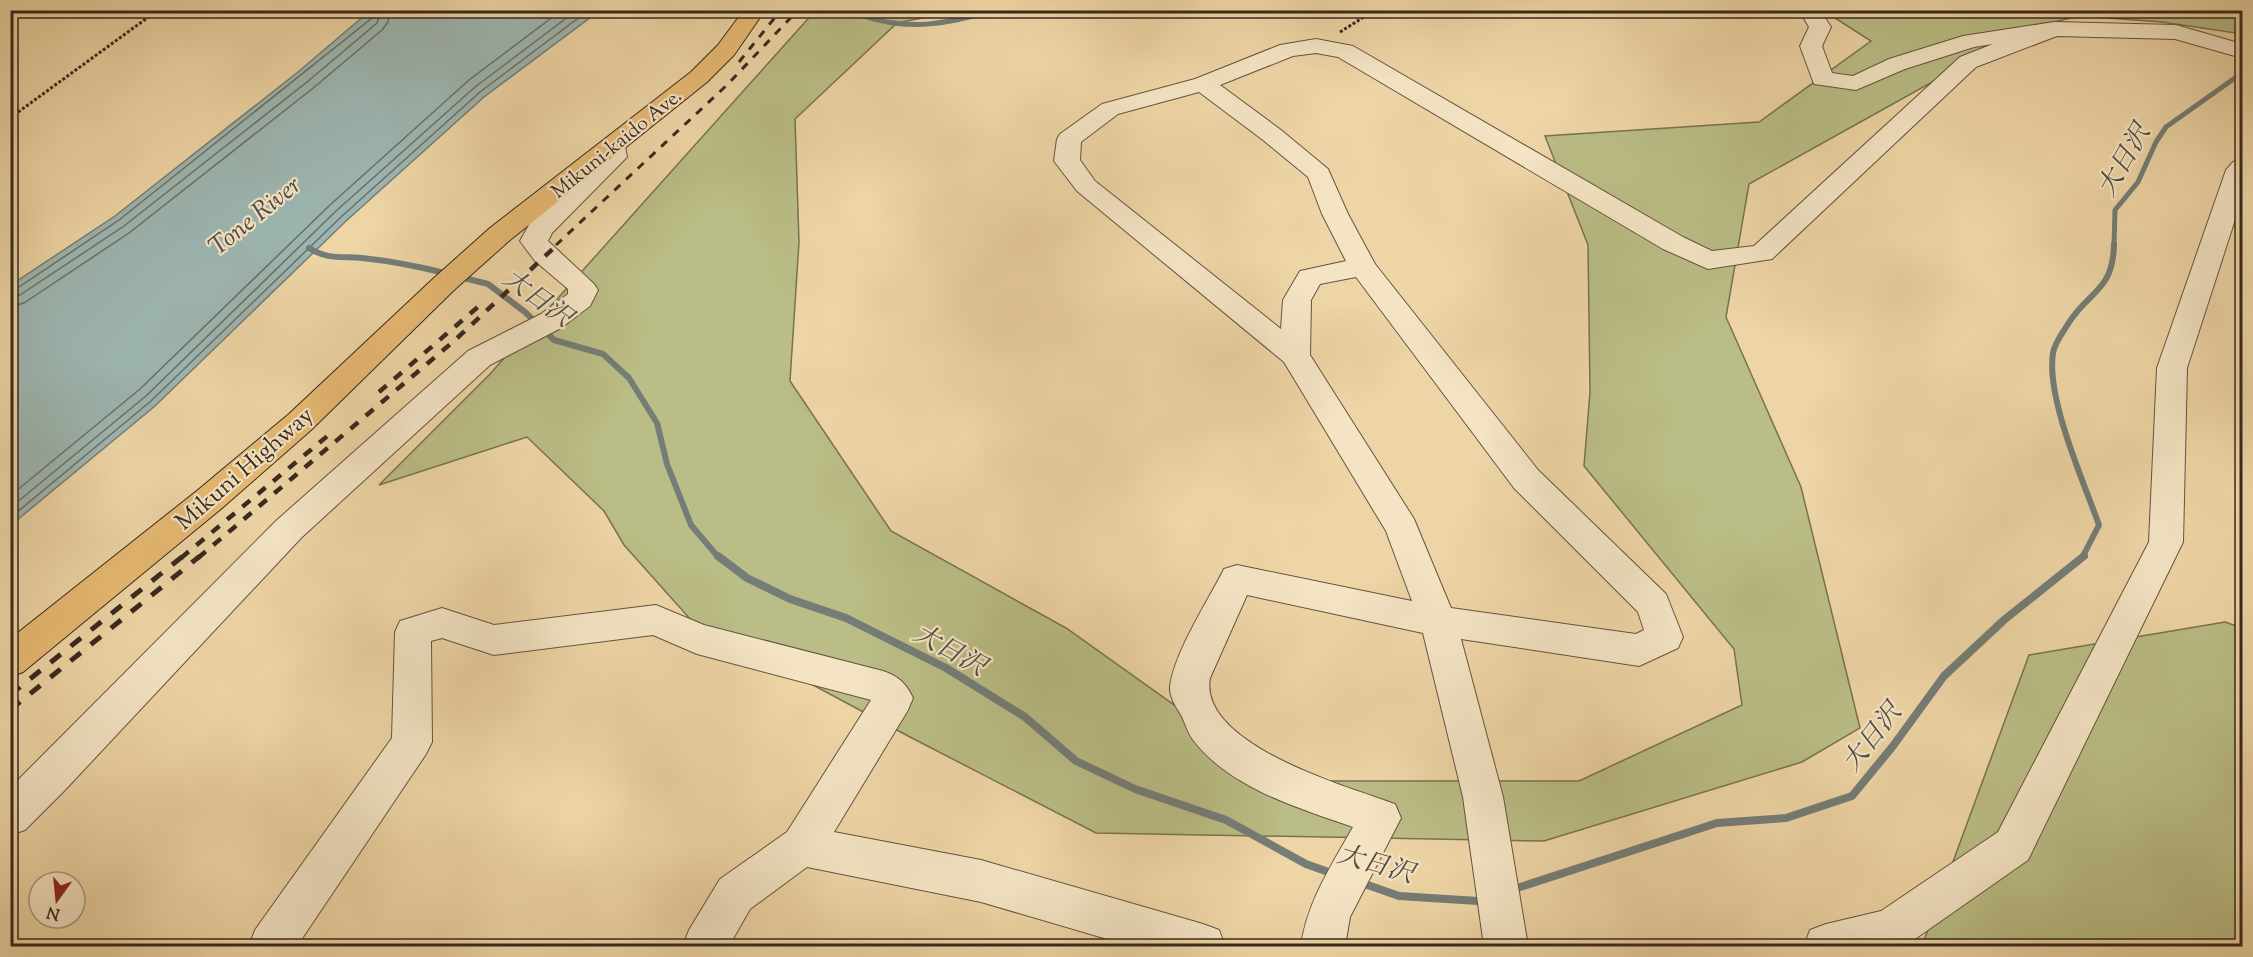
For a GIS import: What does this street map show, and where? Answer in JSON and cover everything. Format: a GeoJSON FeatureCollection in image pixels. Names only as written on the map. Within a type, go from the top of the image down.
{"type":"FeatureCollection","features":[{"type":"Feature","properties":{"kind":"highway","name":"Mikuni-kaido Ave."},"geometry":{"type":"LineString","coordinates":[[455,274],[699,77],[726,50],[749,13]]}},
{"type":"Feature","properties":{"kind":"highway","name":"Mikuni Highway"},"geometry":{"type":"LineString","coordinates":[[10,661],[210,499],[300,422],[455,274]]}},
{"type":"Feature","properties":{"kind":"street"},"geometry":{"type":"LineString","coordinates":[[1809,10],[1820,27],[1811,46],[1822,79],[1856,83],[1897,64],[1971,41],[2054,29],[2175,32],[2242,51]]}},
{"type":"Feature","properties":{"kind":"street"},"geometry":{"type":"LineString","coordinates":[[1506,946],[1483,797],[1438,621],[1402,528],[1295,355],[1086,186],[1067,161],[1069,139],[1110,109],[1203,84],[1288,50],[1316,46],[1345,51],[1673,243],[1708,260],[1762,254],[1968,62],[2054,29]]}},
{"type":"Feature","properties":{"kind":"street"},"geometry":{"type":"LineString","coordinates":[[1203,84],[1272,135],[1319,174],[1335,214],[1363,267],[1526,479],[1653,604],[1665,637],[1640,650],[1438,621],[1237,579],[1198,661],[1189,689],[1199,718],[1218,742],[1281,782],[1380,818],[1326,930]]}},
{"type":"Feature","properties":{"kind":"street"},"geometry":{"type":"LineString","coordinates":[[10,816],[51,777],[289,529],[479,358],[539,327],[580,299],[584,290],[578,282],[545,257],[534,241],[540,229],[614,157],[613,146]]}},
{"type":"Feature","properties":{"kind":"street"},"geometry":{"type":"LineString","coordinates":[[1826,946],[1890,931],[2013,846],[2166,542],[2172,368],[2242,166]]}},
{"type":"Feature","properties":{"kind":"street"},"geometry":{"type":"LineString","coordinates":[[1295,355],[1297,300],[1310,277],[1363,267]]}},
{"type":"Feature","properties":{"kind":"street"},"geometry":{"type":"LineString","coordinates":[[271,946],[412,742],[413,632],[442,623],[494,640],[656,620],[697,639],[883,687],[894,698],[802,846],[735,894],[705,946]]}},
{"type":"Feature","properties":{"kind":"street"},"geometry":{"type":"LineString","coordinates":[[802,846],[981,881],[1203,946]]}},
{"type":"Feature","properties":{"kind":"path"},"geometry":{"type":"LineString","coordinates":[[10,118],[158,10]]}},
{"type":"Feature","properties":{"kind":"path"},"geometry":{"type":"LineString","coordinates":[[1316,46],[1375,10]]}},
{"type":"Feature","properties":{"kind":"green space"},"geometry":{"type":"Polygon","coordinates":[[[815,11],[957,11],[897,23],[795,119],[799,242],[790,381],[891,531],[1066,628],[1281,781],[1579,781],[1742,705],[1734,649],[1584,466],[1590,392],[1588,245],[1545,136],[1759,122],[1871,41],[1824,11],[2242,11],[2242,34],[2162,22],[2080,16],[2031,27],[1749,184],[1726,317],[1801,487],[1860,728],[1802,762],[1544,841],[1096,833],[910,737],[690,619],[624,545],[604,511],[527,437],[379,485],[490,374],[815,11]]]}},
{"type":"Feature","properties":{"kind":"green space"},"geometry":{"type":"Polygon","coordinates":[[[2225,622],[2242,628],[2242,946],[1922,946],[2029,655],[2225,622]]]}},
{"type":"Feature","properties":{"kind":"water","name":"Tone River"},"geometry":{"type":"Polygon","coordinates":[[[371,10],[599,11],[484,97],[346,221],[155,406],[11,525],[11,285],[115,216],[298,72],[371,10]]]}},
{"type":"Feature","properties":{"kind":"waterway"},"geometry":{"type":"LineString","coordinates":[[862,10],[864,16],[881,21],[914,25],[946,22],[995,10]]}},
{"type":"Feature","properties":{"kind":"waterway","name":"大日沢"},"geometry":{"type":"LineString","coordinates":[[2114,245],[2115,210],[2138,182],[2156,142],[2166,127],[2242,73]]}},
{"type":"Feature","properties":{"kind":"waterway","name":"大日沢"},"geometry":{"type":"LineString","coordinates":[[2082,557],[2099,525],[2060,415],[2052,371],[2053,353],[2059,338],[2076,313],[2105,281],[2113,260],[2114,244]]}},
{"type":"Feature","properties":{"kind":"waterway","name":"大日沢"},"geometry":{"type":"LineString","coordinates":[[309,248],[329,256],[384,261],[449,274]]}},
{"type":"Feature","properties":{"kind":"waterway","name":"大日沢"},"geometry":{"type":"LineString","coordinates":[[460,277],[488,284],[525,312],[554,340],[603,354],[629,378],[657,423],[667,464],[691,525],[719,558]]}},
{"type":"Feature","properties":{"kind":"waterway","name":"大日沢"},"geometry":{"type":"LineString","coordinates":[[718,556],[747,578],[790,599],[846,618],[946,668],[1025,717],[1076,761],[1135,789],[1226,820],[1306,864],[1334,874]]}},
{"type":"Feature","properties":{"kind":"waterway","name":"大日沢"},"geometry":{"type":"LineString","coordinates":[[1511,890],[1717,823],[1786,818],[1852,796],[1893,746],[1944,676],[2004,620],[2082,557]]}},
{"type":"Feature","properties":{"kind":"waterway","name":"大日沢"},"geometry":{"type":"LineString","coordinates":[[1359,882],[1399,896],[1478,901],[1486,898]]}},
{"type":"Feature","properties":{"kind":"railway"},"geometry":{"type":"LineString","coordinates":[[739,62],[781,10]]}},
{"type":"Feature","properties":{"kind":"railway"},"geometry":{"type":"LineString","coordinates":[[556,245],[727,85],[798,10]]}},
{"type":"Feature","properties":{"kind":"railway"},"geometry":{"type":"LineString","coordinates":[[198,558],[454,341],[558,244]]}},
{"type":"Feature","properties":{"kind":"railway"},"geometry":{"type":"LineString","coordinates":[[379,392],[479,306]]}},
{"type":"Feature","properties":{"kind":"railway"},"geometry":{"type":"LineString","coordinates":[[181,558],[331,433]]}},
{"type":"Feature","properties":{"kind":"railway"},"geometry":{"type":"LineString","coordinates":[[10,695],[183,556]]}},
{"type":"Feature","properties":{"kind":"railway"},"geometry":{"type":"LineString","coordinates":[[10,710],[200,556]]}}]}
